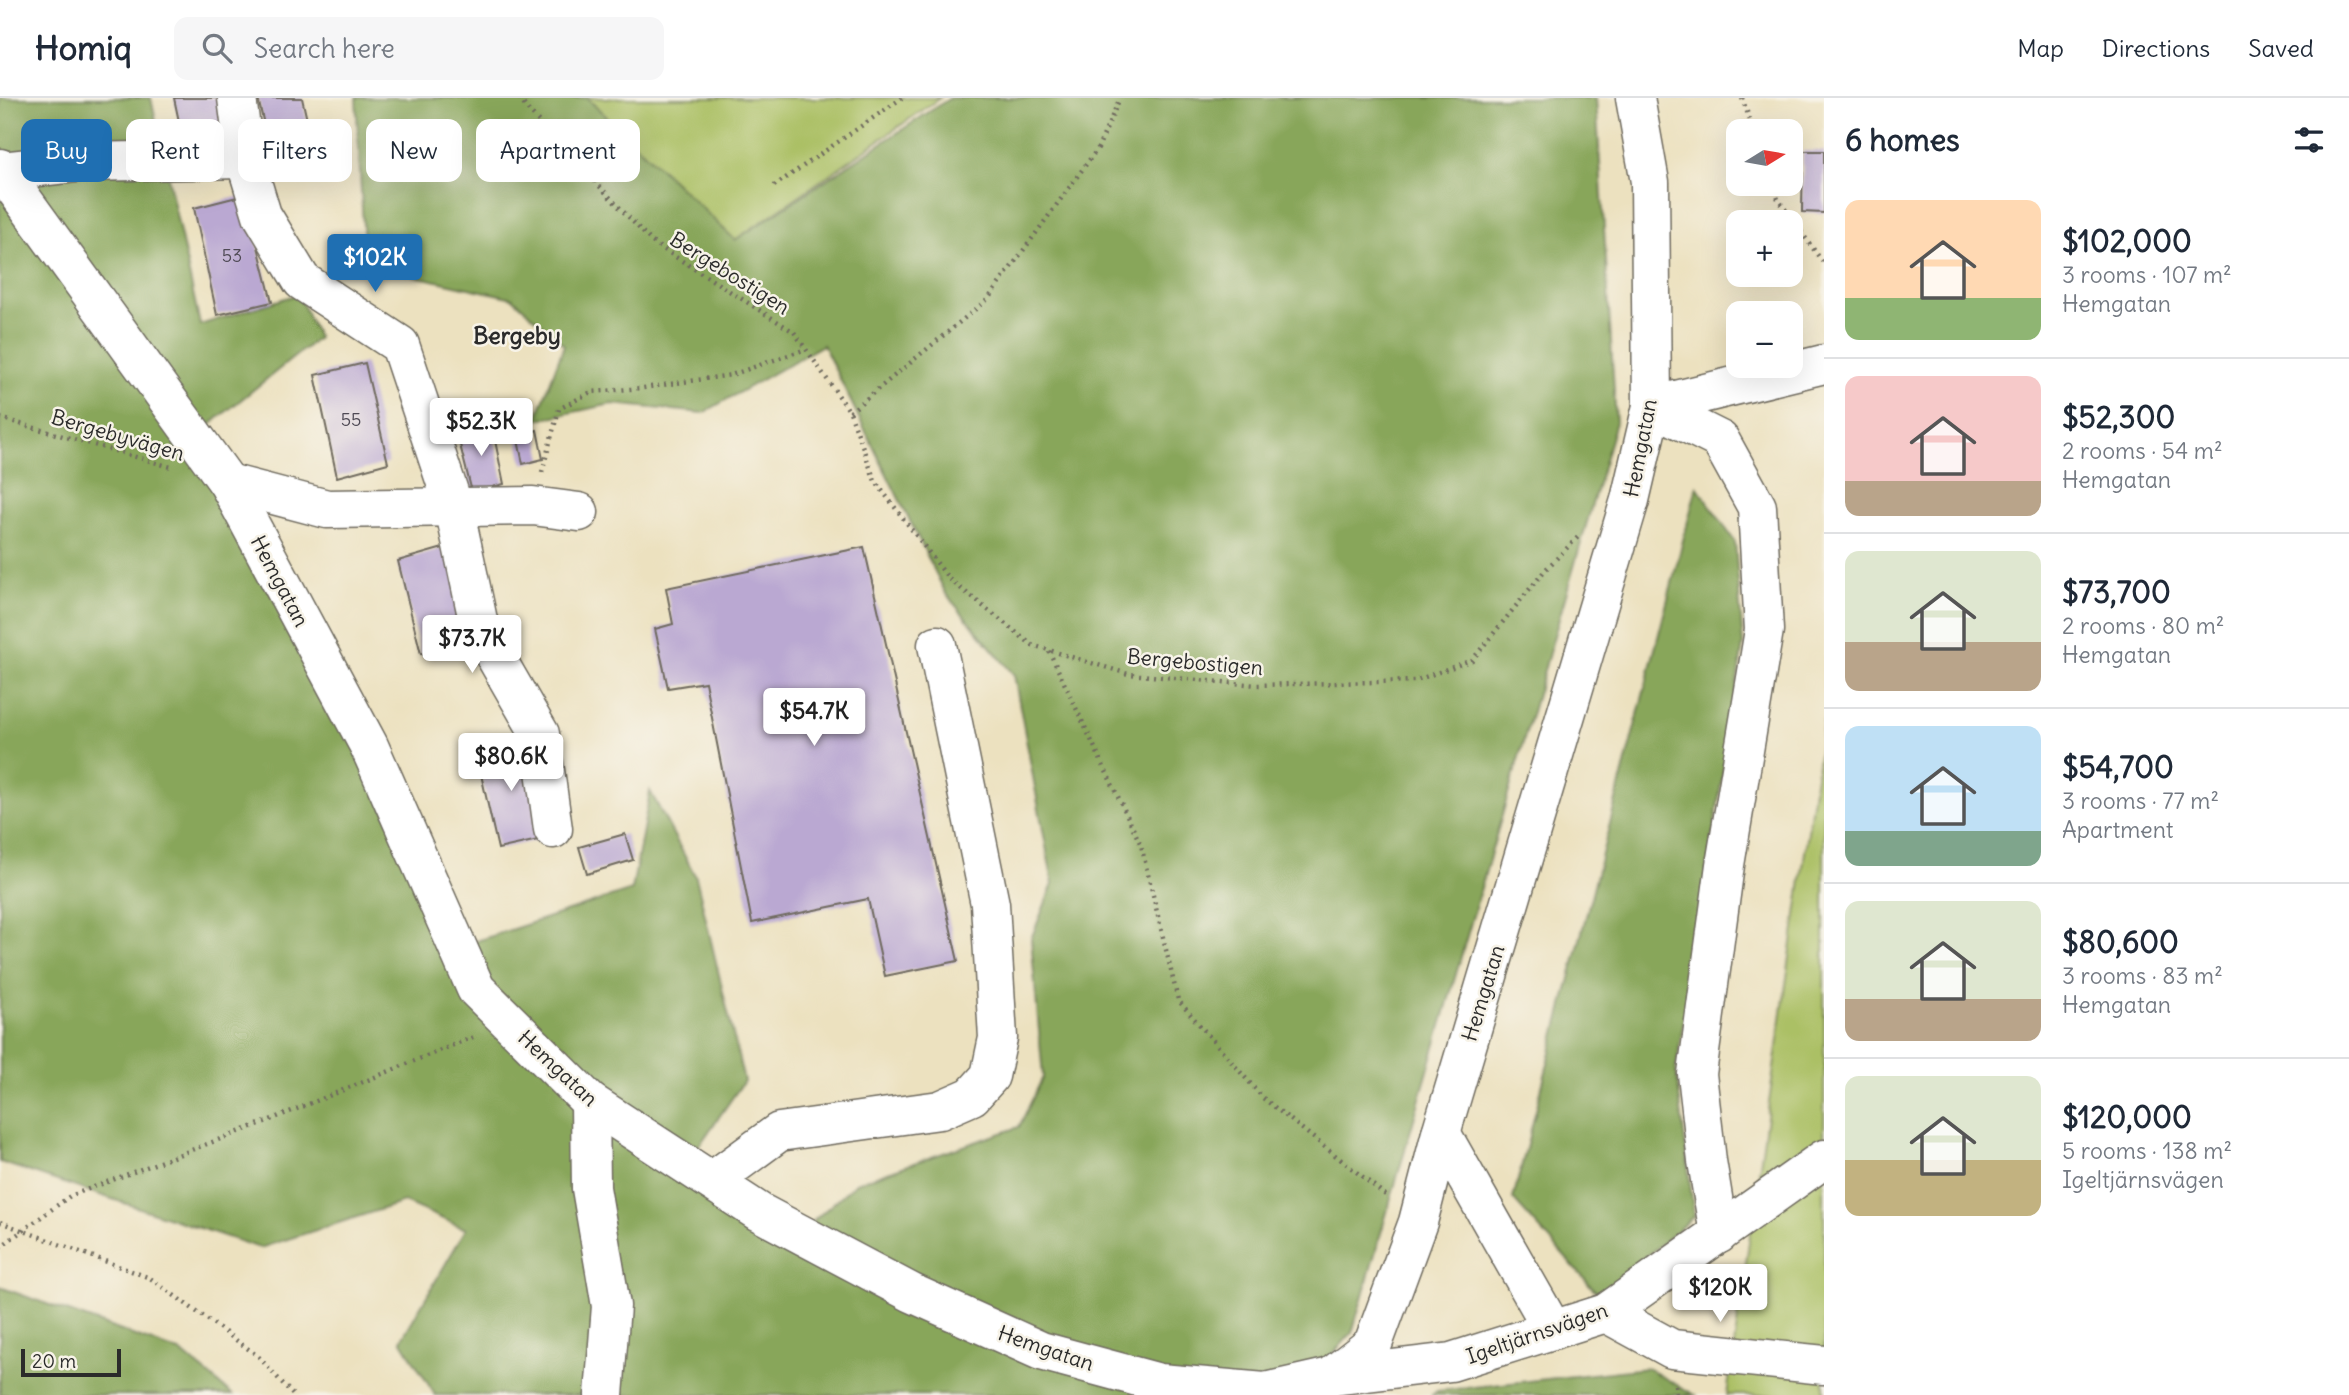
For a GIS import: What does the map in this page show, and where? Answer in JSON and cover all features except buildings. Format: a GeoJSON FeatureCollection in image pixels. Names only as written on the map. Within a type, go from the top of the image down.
{"type":"FeatureCollection","features":[{"type":"Feature","properties":{"kind":"street"},"geometry":{"type":"LineString","coordinates":[[237,98],[240,119]]}},
{"type":"Feature","properties":{"kind":"street","name":"Hemgatan"},"geometry":{"type":"LineString","coordinates":[[1,169],[228,483],[369,746],[475,989],[590,1102],[759,1212],[912,1293],[1041,1350],[1160,1383],[1265,1392],[1331,1377],[1373,1344],[1418,1222],[1441,1133],[1626,513],[1652,406],[1650,182],[1635,98]]}},
{"type":"Feature","properties":{"kind":"street"},"geometry":{"type":"LineString","coordinates":[[1,169],[84,162],[238,159]]}},
{"type":"Feature","properties":{"kind":"street"},"geometry":{"type":"LineString","coordinates":[[252,182],[262,215],[302,281],[400,345],[454,508],[480,630],[540,734],[553,829]]}},
{"type":"Feature","properties":{"kind":"street"},"geometry":{"type":"LineString","coordinates":[[1652,406],[1824,364]]}},
{"type":"Feature","properties":{"kind":"street"},"geometry":{"type":"LineString","coordinates":[[1652,406],[1720,440],[1757,507],[1763,630],[1697,1074],[1719,1234]]}},
{"type":"Feature","properties":{"kind":"street"},"geometry":{"type":"LineString","coordinates":[[228,483],[327,509],[533,506],[579,512]]}},
{"type":"Feature","properties":{"kind":"street"},"geometry":{"type":"LineString","coordinates":[[712,1181],[779,1132],[940,1110],[972,1096],[990,1076],[999,1038],[990,904],[937,645]]}},
{"type":"Feature","properties":{"kind":"street"},"geometry":{"type":"LineString","coordinates":[[590,1102],[591,1188],[611,1307],[604,1395]]}},
{"type":"Feature","properties":{"kind":"street"},"geometry":{"type":"LineString","coordinates":[[1441,1133],[1553,1330]]}},
{"type":"Feature","properties":{"kind":"street","name":"Igeltjärnsvägen"},"geometry":{"type":"LineString","coordinates":[[1331,1377],[1451,1362],[1606,1313],[1824,1159]]}},
{"type":"Feature","properties":{"kind":"street"},"geometry":{"type":"LineString","coordinates":[[1606,1313],[1672,1349],[1824,1366]]}},
{"type":"Feature","properties":{"kind":"path","name":"Bergebostigen"},"geometry":{"type":"LineString","coordinates":[[520,98],[526,108],[652,242],[794,332],[850,412],[876,481],[949,579],[1032,645],[1128,674],[1257,685],[1414,681],[1472,660],[1546,569],[1584,531]]}},
{"type":"Feature","properties":{"kind":"path"},"geometry":{"type":"LineString","coordinates":[[774,186],[902,98]]}},
{"type":"Feature","properties":{"kind":"path"},"geometry":{"type":"LineString","coordinates":[[850,412],[988,299],[1098,148],[1120,98]]}},
{"type":"Feature","properties":{"kind":"path"},"geometry":{"type":"LineString","coordinates":[[1742,98],[1750,119]]}},
{"type":"Feature","properties":{"kind":"path"},"geometry":{"type":"LineString","coordinates":[[1777,196],[1824,264]]}},
{"type":"Feature","properties":{"kind":"path"},"geometry":{"type":"LineString","coordinates":[[533,506],[559,409],[592,392],[732,375],[806,349]]}},
{"type":"Feature","properties":{"kind":"path","name":"Bergebyvägen"},"geometry":{"type":"LineString","coordinates":[[0,418],[174,468]]}},
{"type":"Feature","properties":{"kind":"path"},"geometry":{"type":"LineString","coordinates":[[1049,650],[1141,845],[1178,1000],[1263,1098],[1418,1222]]}},
{"type":"Feature","properties":{"kind":"path"},"geometry":{"type":"LineString","coordinates":[[0,1247],[70,1196],[265,1122],[509,1022]]}},
{"type":"Feature","properties":{"kind":"path"},"geometry":{"type":"LineString","coordinates":[[0,1222],[150,1278],[258,1356],[293,1395]]}},
{"type":"Feature","properties":{"kind":"green space"},"geometry":{"type":"Polygon","coordinates":[[[0,98],[151,98],[156,119],[126,119],[126,182],[169,182],[200,325],[298,294],[318,338],[187,443],[361,752],[443,952],[632,890],[650,791],[696,877],[744,1081],[678,1176],[783,1248],[856,1183],[1019,1127],[1043,1077],[1031,939],[1053,884],[1014,675],[946,594],[823,345],[703,413],[612,404],[536,420],[564,345],[513,298],[365,265],[356,98],[587,98],[609,119],[476,119],[476,182],[640,182],[640,149],[735,240],[950,98],[1596,98],[1616,422],[1352,1333],[1295,1395],[435,1395],[401,1340],[466,1229],[404,1202],[260,1248],[0,1162],[0,98]]]}},
{"type":"Feature","properties":{"kind":"green space"},"geometry":{"type":"Polygon","coordinates":[[[587,98],[940,98],[735,240],[640,149],[640,119],[609,119],[587,98]]]}},
{"type":"Feature","properties":{"kind":"green space"},"geometry":{"type":"Polygon","coordinates":[[[1697,486],[1735,542],[1743,645],[1676,1069],[1694,1216],[1600,1296],[1513,1199],[1697,486]]]}},
{"type":"Feature","properties":{"kind":"green space"},"geometry":{"type":"Polygon","coordinates":[[[1824,720],[1824,1395],[1727,1395],[1824,720]]]}},
{"type":"Feature","properties":{"kind":"green space"},"geometry":{"type":"Polygon","coordinates":[[[0,1287],[182,1353],[233,1395],[0,1395],[0,1287]]]}},
{"type":"Feature","properties":{"kind":"green space"},"geometry":{"type":"Polygon","coordinates":[[[1647,1368],[1695,1395],[1432,1395],[1437,1391],[1647,1368]]]}},
{"type":"Feature","properties":{"kind":"district","name":"Bergeby"},"geometry":{"type":"Point","coordinates":[517,335]}}]}
